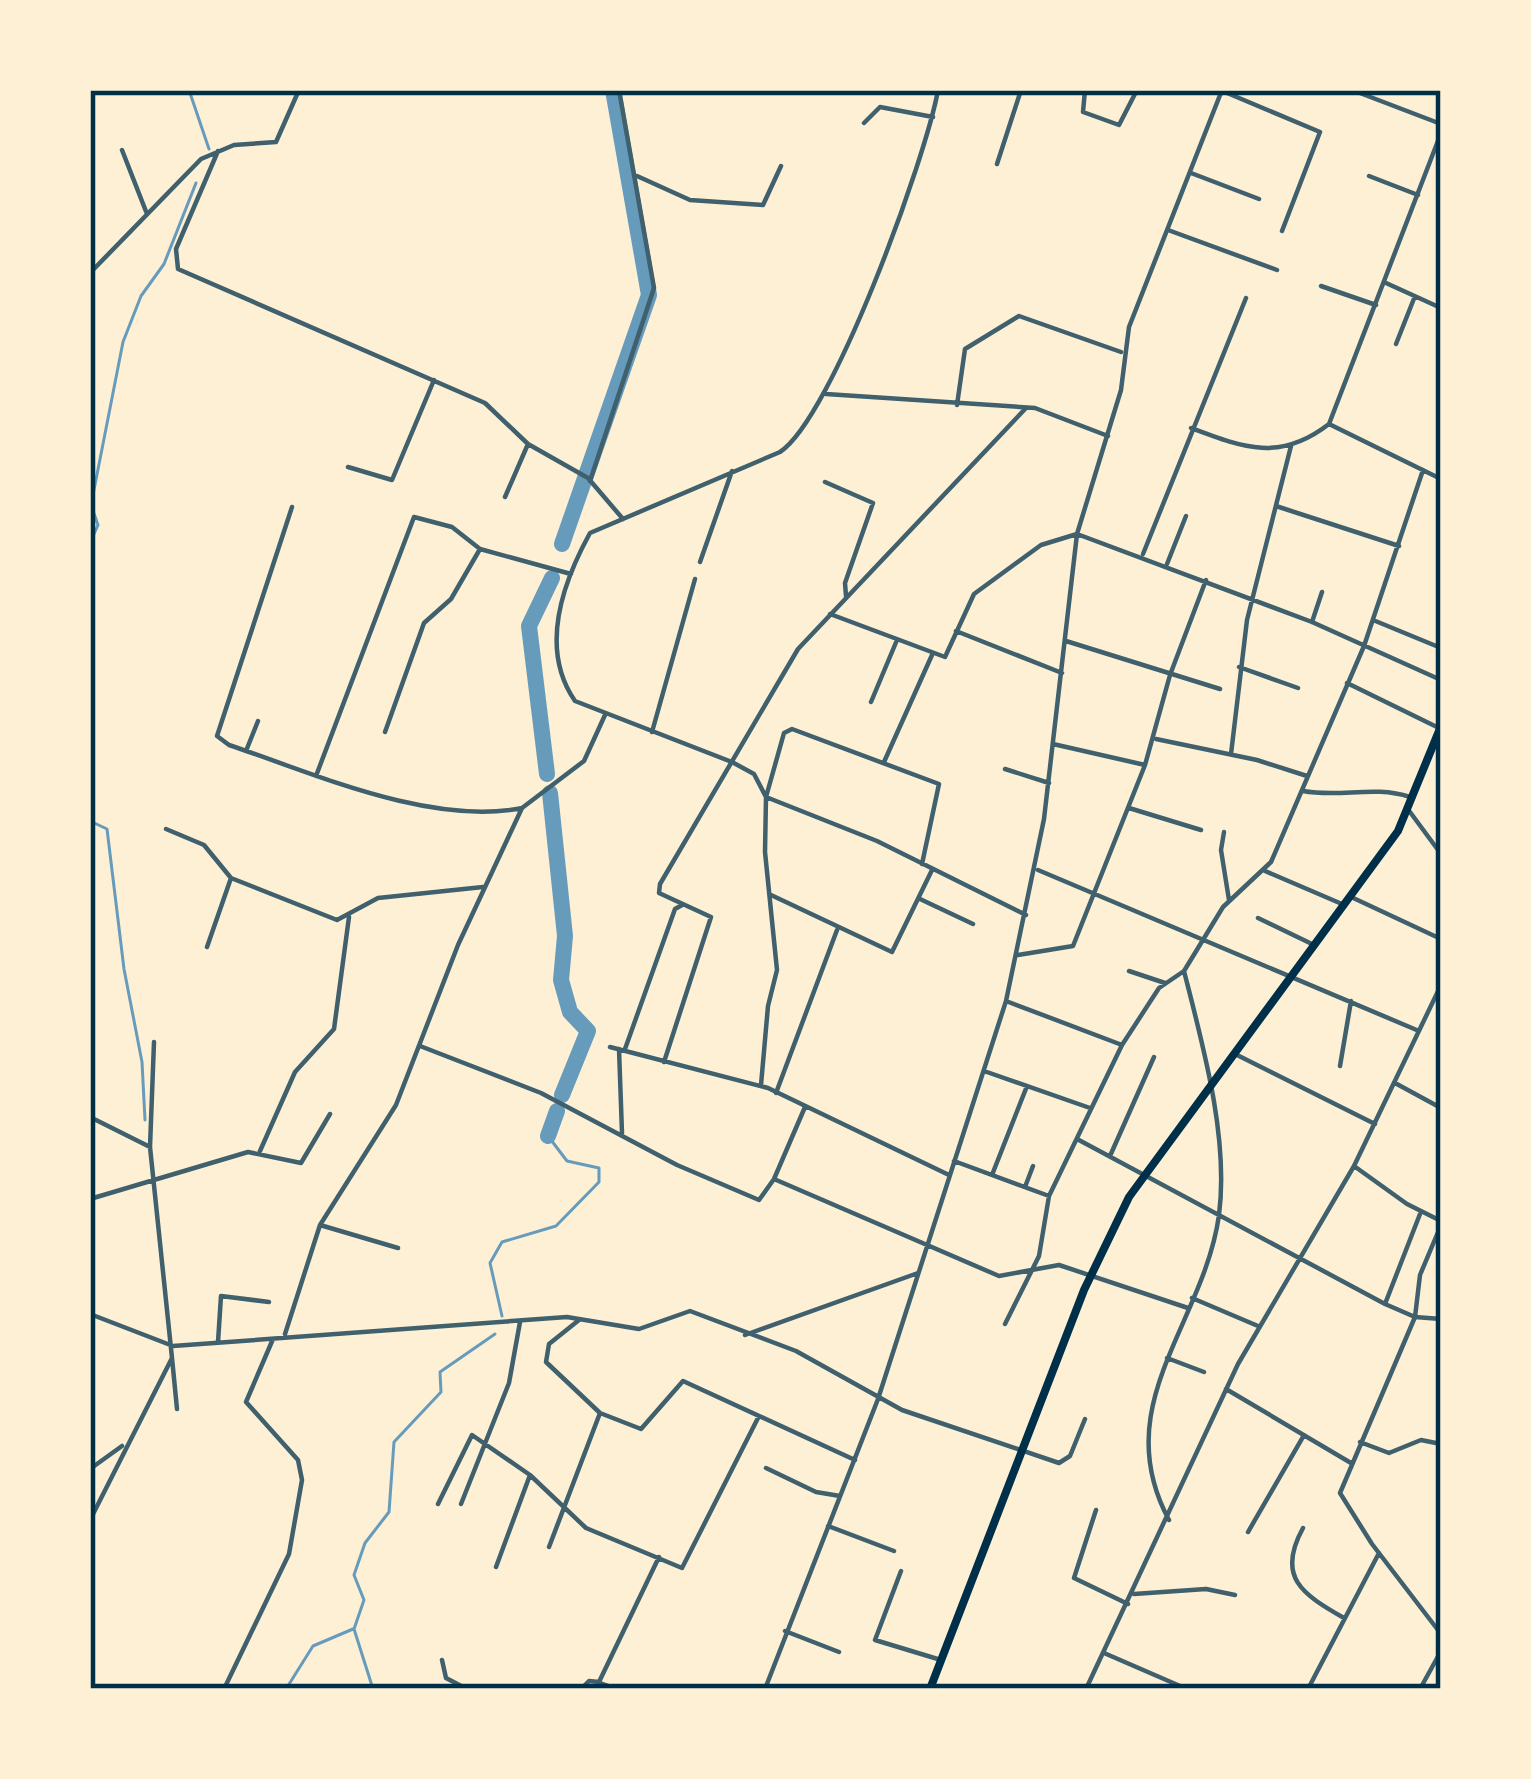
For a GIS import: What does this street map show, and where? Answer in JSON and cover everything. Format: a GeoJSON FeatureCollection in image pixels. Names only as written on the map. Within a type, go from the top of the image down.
{"type":"FeatureCollection","features":[{"type":"Feature","properties":{"kind":"main road"},"geometry":{"type":"LineString","coordinates":[[930,1689],[1091,1274],[1143,1174],[1410,812],[1440,727]]}},
{"type":"Feature","properties":{"kind":"street"},"geometry":{"type":"LineString","coordinates":[[90,273],[189,168],[218,151],[276,142],[299,90]]}},
{"type":"Feature","properties":{"kind":"street"},"geometry":{"type":"LineString","coordinates":[[589,480],[654,288],[638,176],[619,90]]}},
{"type":"Feature","properties":{"kind":"street"},"geometry":{"type":"LineString","coordinates":[[938,90],[918,176],[824,394],[791,445],[590,533],[558,605],[559,652],[572,698],[732,762],[754,774],[766,797],[1026,915]]}},
{"type":"Feature","properties":{"kind":"street"},"geometry":{"type":"LineString","coordinates":[[997,164],[1021,90]]}},
{"type":"Feature","properties":{"kind":"street"},"geometry":{"type":"LineString","coordinates":[[1084,90],[1083,112],[1119,125],[1137,90]]}},
{"type":"Feature","properties":{"kind":"street"},"geometry":{"type":"LineString","coordinates":[[765,1689],[878,1399],[1006,1000],[1036,869],[1077,534],[1121,390],[1122,352],[1222,90],[1321,132],[1282,231]]}},
{"type":"Feature","properties":{"kind":"street"},"geometry":{"type":"LineString","coordinates":[[1352,90],[1441,124]]}},
{"type":"Feature","properties":{"kind":"street"},"geometry":{"type":"LineString","coordinates":[[864,123],[880,107],[933,118]]}},
{"type":"Feature","properties":{"kind":"street"},"geometry":{"type":"LineString","coordinates":[[1192,428],[1254,451],[1291,446],[1329,424],[1441,133]]}},
{"type":"Feature","properties":{"kind":"street"},"geometry":{"type":"LineString","coordinates":[[122,150],[147,214]]}},
{"type":"Feature","properties":{"kind":"street"},"geometry":{"type":"LineString","coordinates":[[218,151],[176,249],[178,269],[491,407],[528,444],[579,471],[623,519]]}},
{"type":"Feature","properties":{"kind":"street"},"geometry":{"type":"LineString","coordinates":[[638,176],[691,200],[763,205],[781,166]]}},
{"type":"Feature","properties":{"kind":"street"},"geometry":{"type":"LineString","coordinates":[[1191,173],[1259,199]]}},
{"type":"Feature","properties":{"kind":"street"},"geometry":{"type":"LineString","coordinates":[[1369,176],[1418,195]]}},
{"type":"Feature","properties":{"kind":"street"},"geometry":{"type":"LineString","coordinates":[[1168,230],[1276,270]]}},
{"type":"Feature","properties":{"kind":"street"},"geometry":{"type":"LineString","coordinates":[[1384,283],[1441,308]]}},
{"type":"Feature","properties":{"kind":"street"},"geometry":{"type":"LineString","coordinates":[[1322,286],[1376,305]]}},
{"type":"Feature","properties":{"kind":"street"},"geometry":{"type":"LineString","coordinates":[[1396,344],[1414,296]]}},
{"type":"Feature","properties":{"kind":"street"},"geometry":{"type":"LineString","coordinates":[[1143,555],[1246,298]]}},
{"type":"Feature","properties":{"kind":"street"},"geometry":{"type":"LineString","coordinates":[[957,405],[965,349],[1019,316],[1122,352]]}},
{"type":"Feature","properties":{"kind":"street"},"geometry":{"type":"LineString","coordinates":[[347,467],[392,480],[434,380]]}},
{"type":"Feature","properties":{"kind":"street"},"geometry":{"type":"LineString","coordinates":[[824,394],[1026,408],[1108,436]]}},
{"type":"Feature","properties":{"kind":"street"},"geometry":{"type":"LineString","coordinates":[[664,1062],[711,917],[682,905],[659,888],[798,649],[1026,408]]}},
{"type":"Feature","properties":{"kind":"street"},"geometry":{"type":"LineString","coordinates":[[1329,424],[1441,479]]}},
{"type":"Feature","properties":{"kind":"street"},"geometry":{"type":"LineString","coordinates":[[506,497],[528,444]]}},
{"type":"Feature","properties":{"kind":"street"},"geometry":{"type":"LineString","coordinates":[[1232,754],[1239,667],[1252,598],[1291,446]]}},
{"type":"Feature","properties":{"kind":"street"},"geometry":{"type":"LineString","coordinates":[[1005,1324],[1033,1271],[1049,1196],[1122,1046],[1165,983],[1184,971],[1229,901],[1264,871],[1364,646],[1424,470]]}},
{"type":"Feature","properties":{"kind":"street"},"geometry":{"type":"LineString","coordinates":[[700,562],[732,471]]}},
{"type":"Feature","properties":{"kind":"street"},"geometry":{"type":"LineString","coordinates":[[825,482],[873,502],[846,596]]}},
{"type":"Feature","properties":{"kind":"street"},"geometry":{"type":"LineString","coordinates":[[1276,506],[1399,546]]}},
{"type":"Feature","properties":{"kind":"street"},"geometry":{"type":"LineString","coordinates":[[292,507],[217,736],[316,776],[482,814],[522,808]]}},
{"type":"Feature","properties":{"kind":"street"},"geometry":{"type":"LineString","coordinates":[[1167,564],[1186,516]]}},
{"type":"Feature","properties":{"kind":"street"},"geometry":{"type":"LineString","coordinates":[[316,776],[412,519],[452,527],[480,549],[571,574]]}},
{"type":"Feature","properties":{"kind":"street"},"geometry":{"type":"LineString","coordinates":[[830,614],[932,655],[947,655],[974,594],[1041,545],[1077,534],[1312,622],[1441,680]]}},
{"type":"Feature","properties":{"kind":"street"},"geometry":{"type":"LineString","coordinates":[[386,732],[424,623],[451,599],[480,549]]}},
{"type":"Feature","properties":{"kind":"street"},"geometry":{"type":"LineString","coordinates":[[652,732],[695,579]]}},
{"type":"Feature","properties":{"kind":"street"},"geometry":{"type":"LineString","coordinates":[[1018,955],[1073,946],[1145,765],[1170,674],[1206,580]]}},
{"type":"Feature","properties":{"kind":"street"},"geometry":{"type":"LineString","coordinates":[[1312,622],[1322,592]]}},
{"type":"Feature","properties":{"kind":"street"},"geometry":{"type":"LineString","coordinates":[[1373,620],[1441,649]]}},
{"type":"Feature","properties":{"kind":"street"},"geometry":{"type":"LineString","coordinates":[[956,631],[1062,673]]}},
{"type":"Feature","properties":{"kind":"street"},"geometry":{"type":"LineString","coordinates":[[871,702],[897,640]]}},
{"type":"Feature","properties":{"kind":"street"},"geometry":{"type":"LineString","coordinates":[[1066,640],[1220,689]]}},
{"type":"Feature","properties":{"kind":"street"},"geometry":{"type":"LineString","coordinates":[[884,762],[932,655]]}},
{"type":"Feature","properties":{"kind":"street"},"geometry":{"type":"LineString","coordinates":[[1239,667],[1298,688]]}},
{"type":"Feature","properties":{"kind":"street"},"geometry":{"type":"LineString","coordinates":[[1347,683],[1440,727]]}},
{"type":"Feature","properties":{"kind":"street"},"geometry":{"type":"LineString","coordinates":[[285,1334],[320,1226],[396,1105],[483,887],[522,808],[584,760],[606,714]]}},
{"type":"Feature","properties":{"kind":"street"},"geometry":{"type":"LineString","coordinates":[[246,751],[258,721]]}},
{"type":"Feature","properties":{"kind":"street"},"geometry":{"type":"LineString","coordinates":[[761,1085],[768,1006],[777,970],[766,797],[784,733],[792,729],[941,788],[922,865]]}},
{"type":"Feature","properties":{"kind":"street"},"geometry":{"type":"LineString","coordinates":[[1154,739],[1232,754],[1307,776]]}},
{"type":"Feature","properties":{"kind":"street"},"geometry":{"type":"LineString","coordinates":[[1053,745],[1145,765]]}},
{"type":"Feature","properties":{"kind":"street"},"geometry":{"type":"LineString","coordinates":[[1005,769],[1049,783]]}},
{"type":"Feature","properties":{"kind":"street"},"geometry":{"type":"LineString","coordinates":[[1301,790],[1332,795],[1381,788],[1415,798]]}},
{"type":"Feature","properties":{"kind":"street"},"geometry":{"type":"LineString","coordinates":[[1129,808],[1201,830]]}},
{"type":"Feature","properties":{"kind":"street"},"geometry":{"type":"LineString","coordinates":[[1410,812],[1441,854]]}},
{"type":"Feature","properties":{"kind":"street"},"geometry":{"type":"LineString","coordinates":[[166,830],[204,845],[231,878],[338,920],[378,898],[483,887]]}},
{"type":"Feature","properties":{"kind":"street"},"geometry":{"type":"LineString","coordinates":[[1224,832],[1221,850],[1229,901]]}},
{"type":"Feature","properties":{"kind":"street"},"geometry":{"type":"LineString","coordinates":[[1036,869],[1419,1031]]}},
{"type":"Feature","properties":{"kind":"street"},"geometry":{"type":"LineString","coordinates":[[771,896],[836,930],[895,951],[932,870]]}},
{"type":"Feature","properties":{"kind":"street"},"geometry":{"type":"LineString","coordinates":[[1264,871],[1441,939]]}},
{"type":"Feature","properties":{"kind":"street"},"geometry":{"type":"LineString","coordinates":[[207,946],[231,878]]}},
{"type":"Feature","properties":{"kind":"street"},"geometry":{"type":"LineString","coordinates":[[920,899],[973,924]]}},
{"type":"Feature","properties":{"kind":"street"},"geometry":{"type":"LineString","coordinates":[[622,1135],[621,1050],[676,909],[682,905]]}},
{"type":"Feature","properties":{"kind":"street"},"geometry":{"type":"LineString","coordinates":[[260,1151],[295,1072],[334,1029],[350,915]]}},
{"type":"Feature","properties":{"kind":"street"},"geometry":{"type":"LineString","coordinates":[[1258,918],[1312,944]]}},
{"type":"Feature","properties":{"kind":"street"},"geometry":{"type":"LineString","coordinates":[[776,1093],[836,930]]}},
{"type":"Feature","properties":{"kind":"street"},"geometry":{"type":"LineString","coordinates":[[1129,970],[1165,983]]}},
{"type":"Feature","properties":{"kind":"street"},"geometry":{"type":"LineString","coordinates":[[1168,1520],[1152,1474],[1149,1417],[1219,1214],[1208,1086],[1184,971]]}},
{"type":"Feature","properties":{"kind":"street"},"geometry":{"type":"LineString","coordinates":[[1086,1689],[1226,1389],[1258,1326],[1354,1166],[1441,985]]}},
{"type":"Feature","properties":{"kind":"street"},"geometry":{"type":"LineString","coordinates":[[1006,1000],[1122,1046]]}},
{"type":"Feature","properties":{"kind":"street"},"geometry":{"type":"LineString","coordinates":[[1340,1066],[1351,1001]]}},
{"type":"Feature","properties":{"kind":"street"},"geometry":{"type":"LineString","coordinates":[[154,1042],[151,1147],[177,1409]]}},
{"type":"Feature","properties":{"kind":"street"},"geometry":{"type":"LineString","coordinates":[[420,1046],[541,1093],[756,1199],[764,1199],[775,1179],[805,1107]]}},
{"type":"Feature","properties":{"kind":"street"},"geometry":{"type":"LineString","coordinates":[[610,1047],[761,1085],[949,1174]]}},
{"type":"Feature","properties":{"kind":"street"},"geometry":{"type":"LineString","coordinates":[[1232,1053],[1375,1124]]}},
{"type":"Feature","properties":{"kind":"street"},"geometry":{"type":"LineString","coordinates":[[1110,1156],[1154,1057]]}},
{"type":"Feature","properties":{"kind":"street"},"geometry":{"type":"LineString","coordinates":[[984,1071],[1090,1108]]}},
{"type":"Feature","properties":{"kind":"street"},"geometry":{"type":"LineString","coordinates":[[1395,1083],[1441,1108]]}},
{"type":"Feature","properties":{"kind":"street"},"geometry":{"type":"LineString","coordinates":[[992,1175],[1027,1086]]}},
{"type":"Feature","properties":{"kind":"street"},"geometry":{"type":"LineString","coordinates":[[90,1199],[260,1151],[299,1164],[330,1114]]}},
{"type":"Feature","properties":{"kind":"street"},"geometry":{"type":"LineString","coordinates":[[90,1117],[151,1147]]}},
{"type":"Feature","properties":{"kind":"street"},"geometry":{"type":"LineString","coordinates":[[1076,1138],[1385,1304],[1415,1317],[1441,1319]]}},
{"type":"Feature","properties":{"kind":"street"},"geometry":{"type":"LineString","coordinates":[[953,1161],[1049,1196]]}},
{"type":"Feature","properties":{"kind":"street"},"geometry":{"type":"LineString","coordinates":[[1025,1187],[1033,1166]]}},
{"type":"Feature","properties":{"kind":"street"},"geometry":{"type":"LineString","coordinates":[[1354,1166],[1441,1223],[1420,1275],[1415,1317],[1351,1463],[1341,1498],[1379,1553],[1425,1606],[1441,1634]]}},
{"type":"Feature","properties":{"kind":"street"},"geometry":{"type":"LineString","coordinates":[[775,1179],[999,1276],[1059,1265],[1188,1307]]}},
{"type":"Feature","properties":{"kind":"street"},"geometry":{"type":"LineString","coordinates":[[1385,1304],[1421,1213]]}},
{"type":"Feature","properties":{"kind":"street"},"geometry":{"type":"LineString","coordinates":[[320,1226],[398,1248]]}},
{"type":"Feature","properties":{"kind":"street"},"geometry":{"type":"LineString","coordinates":[[745,1335],[918,1273]]}},
{"type":"Feature","properties":{"kind":"street"},"geometry":{"type":"LineString","coordinates":[[218,1342],[221,1296],[269,1302]]}},
{"type":"Feature","properties":{"kind":"street"},"geometry":{"type":"LineString","coordinates":[[1192,1298],[1258,1326]]}},
{"type":"Feature","properties":{"kind":"street"},"geometry":{"type":"LineString","coordinates":[[90,1314],[172,1346],[273,1339],[285,1334],[581,1318],[639,1329],[690,1311],[796,1351],[878,1399],[1063,1462],[1084,1419]]}},
{"type":"Feature","properties":{"kind":"street"},"geometry":{"type":"LineString","coordinates":[[581,1318],[549,1344],[546,1362],[600,1412],[641,1429],[683,1381],[855,1460]]}},
{"type":"Feature","properties":{"kind":"street"},"geometry":{"type":"LineString","coordinates":[[461,1504],[509,1383],[520,1322]]}},
{"type":"Feature","properties":{"kind":"street"},"geometry":{"type":"LineString","coordinates":[[224,1689],[289,1555],[302,1480],[298,1460],[247,1402],[248,1387],[273,1339]]}},
{"type":"Feature","properties":{"kind":"street"},"geometry":{"type":"LineString","coordinates":[[90,1520],[172,1358]]}},
{"type":"Feature","properties":{"kind":"street"},"geometry":{"type":"LineString","coordinates":[[1167,1358],[1204,1372]]}},
{"type":"Feature","properties":{"kind":"street"},"geometry":{"type":"LineString","coordinates":[[1226,1389],[1351,1463]]}},
{"type":"Feature","properties":{"kind":"street"},"geometry":{"type":"LineString","coordinates":[[548,1547],[600,1412]]}},
{"type":"Feature","properties":{"kind":"street"},"geometry":{"type":"LineString","coordinates":[[438,1504],[467,1436],[484,1440],[590,1531],[684,1568],[719,1485],[758,1416]]}},
{"type":"Feature","properties":{"kind":"street"},"geometry":{"type":"LineString","coordinates":[[1248,1532],[1304,1435]]}},
{"type":"Feature","properties":{"kind":"street"},"geometry":{"type":"LineString","coordinates":[[1360,1442],[1389,1453],[1421,1440],[1441,1444]]}},
{"type":"Feature","properties":{"kind":"street"},"geometry":{"type":"LineString","coordinates":[[90,1468],[126,1443]]}},
{"type":"Feature","properties":{"kind":"street"},"geometry":{"type":"LineString","coordinates":[[102,1460],[114,1469]]}},
{"type":"Feature","properties":{"kind":"street"},"geometry":{"type":"LineString","coordinates":[[766,1468],[816,1492],[840,1496]]}},
{"type":"Feature","properties":{"kind":"street"},"geometry":{"type":"LineString","coordinates":[[496,1567],[530,1475]]}},
{"type":"Feature","properties":{"kind":"street"},"geometry":{"type":"LineString","coordinates":[[1096,1510],[1074,1578],[1128,1604]]}},
{"type":"Feature","properties":{"kind":"street"},"geometry":{"type":"LineString","coordinates":[[828,1526],[894,1551]]}},
{"type":"Feature","properties":{"kind":"street"},"geometry":{"type":"LineString","coordinates":[[1303,1528],[1288,1556],[1290,1567],[1307,1594],[1344,1618]]}},
{"type":"Feature","properties":{"kind":"street"},"geometry":{"type":"LineString","coordinates":[[1308,1689],[1379,1553]]}},
{"type":"Feature","properties":{"kind":"street"},"geometry":{"type":"LineString","coordinates":[[599,1682],[659,1557]]}},
{"type":"Feature","properties":{"kind":"street"},"geometry":{"type":"LineString","coordinates":[[901,1570],[875,1640],[941,1660]]}},
{"type":"Feature","properties":{"kind":"street"},"geometry":{"type":"LineString","coordinates":[[1133,1594],[1206,1589],[1235,1595]]}},
{"type":"Feature","properties":{"kind":"street"},"geometry":{"type":"LineString","coordinates":[[785,1631],[838,1652]]}},
{"type":"Feature","properties":{"kind":"street"},"geometry":{"type":"LineString","coordinates":[[1420,1689],[1441,1651]]}},
{"type":"Feature","properties":{"kind":"street"},"geometry":{"type":"LineString","coordinates":[[1104,1653],[1187,1689]]}},
{"type":"Feature","properties":{"kind":"street"},"geometry":{"type":"LineString","coordinates":[[442,1660],[446,1678],[467,1689]]}},
{"type":"Feature","properties":{"kind":"street"},"geometry":{"type":"LineString","coordinates":[[581,1689],[589,1681],[617,1689]]}},
{"type":"Feature","properties":{"kind":"waterway"},"geometry":{"type":"LineString","coordinates":[[189,90],[209,149]]}},
{"type":"Feature","properties":{"kind":"waterway"},"geometry":{"type":"LineString","coordinates":[[562,544],[649,295],[613,90]]}},
{"type":"Feature","properties":{"kind":"waterway"},"geometry":{"type":"LineString","coordinates":[[90,543],[98,525],[91,505],[123,342],[141,296],[164,264],[196,183]]}},
{"type":"Feature","properties":{"kind":"waterway"},"geometry":{"type":"LineString","coordinates":[[547,774],[529,626],[552,578]]}},
{"type":"Feature","properties":{"kind":"waterway"},"geometry":{"type":"LineString","coordinates":[[90,585],[90,622]]}},
{"type":"Feature","properties":{"kind":"waterway"},"geometry":{"type":"LineString","coordinates":[[550,793],[565,936],[561,980],[570,1012],[588,1031],[562,1095]]}},
{"type":"Feature","properties":{"kind":"waterway"},"geometry":{"type":"LineString","coordinates":[[90,821],[107,829],[124,969],[142,1062],[145,1120]]}},
{"type":"Feature","properties":{"kind":"waterway"},"geometry":{"type":"LineString","coordinates":[[548,1136],[557,1111]]}},
{"type":"Feature","properties":{"kind":"waterway"},"geometry":{"type":"LineString","coordinates":[[502,1316],[490,1263],[502,1242],[556,1226],[599,1182],[599,1168],[567,1161],[548,1136]]}},
{"type":"Feature","properties":{"kind":"waterway"},"geometry":{"type":"LineString","coordinates":[[373,1689],[354,1629],[364,1600],[354,1575],[365,1543],[389,1512],[394,1442],[441,1392],[440,1372],[495,1334]]}},
{"type":"Feature","properties":{"kind":"waterway"},"geometry":{"type":"LineString","coordinates":[[286,1689],[313,1646],[353,1629]]}}]}
